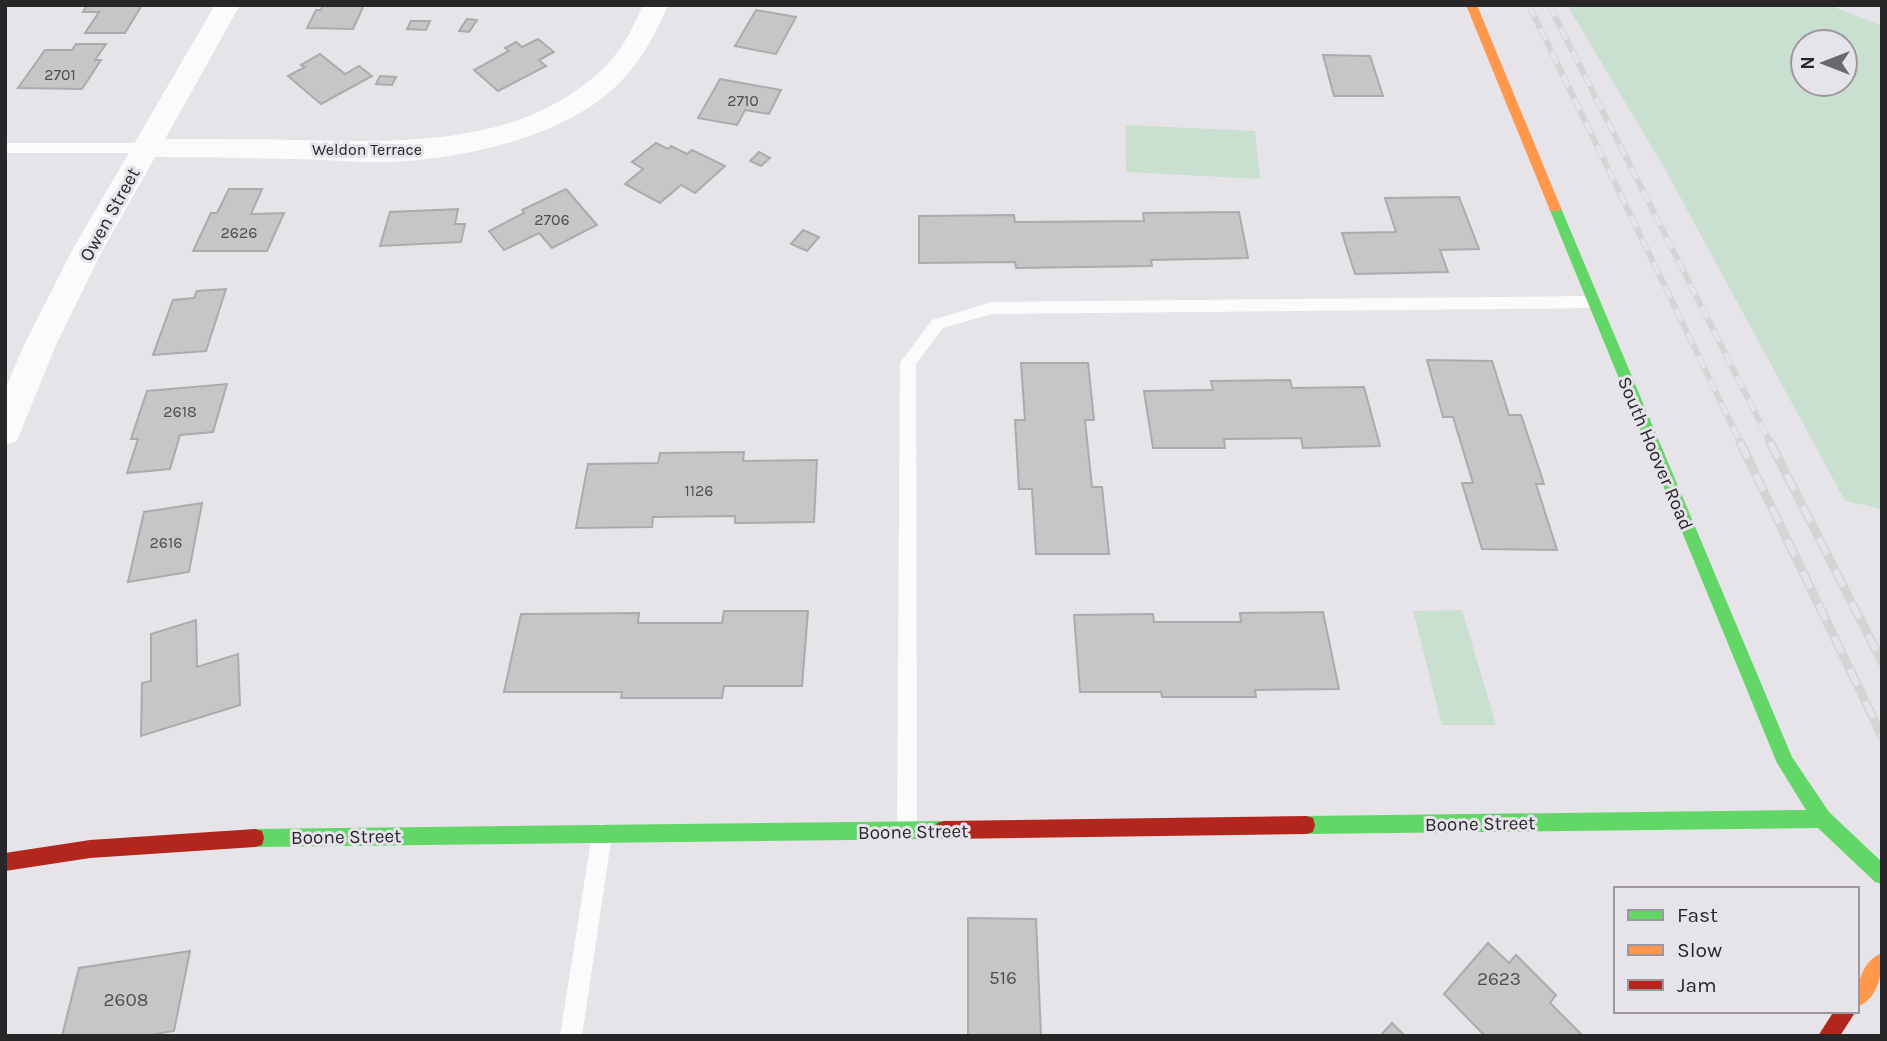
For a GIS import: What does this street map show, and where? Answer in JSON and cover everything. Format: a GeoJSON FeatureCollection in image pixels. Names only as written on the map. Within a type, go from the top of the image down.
{"type":"FeatureCollection","features":[{"type":"Feature","properties":{"kind":"street","name":"Owen Street"},"geometry":{"type":"LineString","coordinates":[[5,431],[39,347],[85,255],[228,5]]}},
{"type":"Feature","properties":{"kind":"street","name":"Weldon Terrace"},"geometry":{"type":"LineString","coordinates":[[146,148],[388,152],[444,148],[489,138],[556,114],[602,86],[628,60],[643,38],[656,5]]}},
{"type":"Feature","properties":{"kind":"street","name":"South Hoover Road"},"geometry":{"type":"LineString","coordinates":[[1471,5],[1786,763],[1822,819],[1882,875]]}},
{"type":"Feature","properties":{"kind":"street","name":"Boone Street"},"geometry":{"type":"LineString","coordinates":[[5,862],[90,849],[185,841],[349,836],[1822,819]]}},
{"type":"Feature","properties":{"kind":"street"},"geometry":{"type":"LineString","coordinates":[[1859,994],[1882,964]]}},
{"type":"Feature","properties":{"kind":"street"},"geometry":{"type":"LineString","coordinates":[[1828,1036],[1845,1013]]}},
{"type":"Feature","properties":{"kind":"lane"},"geometry":{"type":"LineString","coordinates":[[5,148],[146,148]]}},
{"type":"Feature","properties":{"kind":"lane"},"geometry":{"type":"LineString","coordinates":[[907,831],[908,363],[938,324],[992,308],[1593,302]]}},
{"type":"Feature","properties":{"kind":"lane"},"geometry":{"type":"LineString","coordinates":[[571,1036],[601,834]]}},
{"type":"Feature","properties":{"kind":"green space"},"geometry":{"type":"Polygon","coordinates":[[[1567,5],[1829,5],[1882,26],[1882,509],[1845,501],[1666,171],[1567,5]]]}},
{"type":"Feature","properties":{"kind":"green space"},"geometry":{"type":"Polygon","coordinates":[[[1125,125],[1255,131],[1260,179],[1126,172],[1125,125]]]}},
{"type":"Feature","properties":{"kind":"green space"},"geometry":{"type":"Polygon","coordinates":[[[1462,610],[1496,725],[1442,725],[1413,611],[1462,610]]]}},
{"type":"Feature","properties":{"kind":"building"},"geometry":{"type":"Polygon","coordinates":[[[87,5],[142,5],[125,33],[85,33],[99,12],[83,12],[87,5]]]}},
{"type":"Feature","properties":{"kind":"building"},"geometry":{"type":"Polygon","coordinates":[[[323,5],[364,5],[353,29],[307,28],[316,10],[321,10],[323,5]]]}},
{"type":"Feature","properties":{"kind":"building"},"geometry":{"type":"Polygon","coordinates":[[[756,10],[796,17],[776,54],[735,46],[756,10]]]}},
{"type":"Feature","properties":{"kind":"building"},"geometry":{"type":"Polygon","coordinates":[[[467,19],[477,20],[469,32],[459,31],[467,19]]]}},
{"type":"Feature","properties":{"kind":"building"},"geometry":{"type":"Polygon","coordinates":[[[411,21],[430,21],[426,30],[407,29],[411,21]]]}},
{"type":"Feature","properties":{"kind":"building"},"geometry":{"type":"Polygon","coordinates":[[[538,39],[554,52],[539,60],[546,66],[498,91],[474,70],[509,51],[505,48],[516,42],[522,47],[538,39]]]}},
{"type":"Feature","properties":{"kind":"building"},"geometry":{"type":"Polygon","coordinates":[[[76,44],[106,44],[95,60],[101,60],[82,89],[18,88],[45,50],[72,50],[76,44]]]}},
{"type":"Feature","properties":{"kind":"building"},"geometry":{"type":"Polygon","coordinates":[[[320,54],[345,74],[359,66],[372,76],[321,104],[288,76],[305,67],[301,65],[320,54]]]}},
{"type":"Feature","properties":{"kind":"building"},"geometry":{"type":"Polygon","coordinates":[[[1323,55],[1370,56],[1383,96],[1334,96],[1323,55]]]}},
{"type":"Feature","properties":{"kind":"building"},"geometry":{"type":"Polygon","coordinates":[[[380,76],[396,77],[392,85],[376,84],[380,76]]]}},
{"type":"Feature","properties":{"kind":"building"},"geometry":{"type":"Polygon","coordinates":[[[720,79],[781,90],[769,114],[745,110],[737,125],[698,118],[720,79]]]}},
{"type":"Feature","properties":{"kind":"building"},"geometry":{"type":"Polygon","coordinates":[[[656,143],[668,149],[671,146],[687,154],[692,150],[725,166],[695,193],[681,185],[660,203],[625,184],[643,169],[632,162],[656,143]]]}},
{"type":"Feature","properties":{"kind":"building"},"geometry":{"type":"Polygon","coordinates":[[[759,152],[770,158],[761,166],[750,161],[759,152]]]}},
{"type":"Feature","properties":{"kind":"building"},"geometry":{"type":"Polygon","coordinates":[[[229,189],[262,189],[251,214],[284,213],[267,251],[193,251],[211,213],[217,213],[229,189]]]}},
{"type":"Feature","properties":{"kind":"building"},"geometry":{"type":"Polygon","coordinates":[[[566,189],[597,225],[552,248],[539,233],[504,250],[489,231],[524,213],[522,210],[566,189]]]}},
{"type":"Feature","properties":{"kind":"building"},"geometry":{"type":"Polygon","coordinates":[[[1459,197],[1479,249],[1440,250],[1448,272],[1355,274],[1342,233],[1396,232],[1385,198],[1459,197]]]}},
{"type":"Feature","properties":{"kind":"building"},"geometry":{"type":"Polygon","coordinates":[[[458,209],[455,224],[465,224],[461,242],[380,246],[390,212],[458,209]]]}},
{"type":"Feature","properties":{"kind":"building"},"geometry":{"type":"Polygon","coordinates":[[[1239,212],[1248,258],[1151,260],[1152,266],[1016,268],[1015,262],[919,263],[919,216],[1014,215],[1015,222],[1144,221],[1143,213],[1239,212]]]}},
{"type":"Feature","properties":{"kind":"building"},"geometry":{"type":"Polygon","coordinates":[[[803,230],[819,237],[807,251],[791,244],[803,230]]]}},
{"type":"Feature","properties":{"kind":"building"},"geometry":{"type":"Polygon","coordinates":[[[226,289],[206,351],[153,355],[173,300],[194,298],[197,291],[226,289]]]}},
{"type":"Feature","properties":{"kind":"building"},"geometry":{"type":"Polygon","coordinates":[[[1427,360],[1492,361],[1509,415],[1521,415],[1544,484],[1536,484],[1557,550],[1482,549],[1462,483],[1473,483],[1453,417],[1443,417],[1427,360]]]}},
{"type":"Feature","properties":{"kind":"building"},"geometry":{"type":"Polygon","coordinates":[[[1021,363],[1088,363],[1094,420],[1085,420],[1092,487],[1102,487],[1109,554],[1036,554],[1032,489],[1019,489],[1015,420],[1025,420],[1021,363]]]}},
{"type":"Feature","properties":{"kind":"building"},"geometry":{"type":"Polygon","coordinates":[[[1290,380],[1292,388],[1364,387],[1380,446],[1303,448],[1301,438],[1224,439],[1225,448],[1153,448],[1144,391],[1213,390],[1211,381],[1290,380]]]}},
{"type":"Feature","properties":{"kind":"building"},"geometry":{"type":"Polygon","coordinates":[[[227,384],[213,432],[180,435],[170,469],[127,473],[138,439],[131,439],[147,391],[227,384]]]}},
{"type":"Feature","properties":{"kind":"building"},"geometry":{"type":"Polygon","coordinates":[[[744,452],[743,461],[817,460],[814,522],[735,523],[735,516],[653,517],[652,527],[576,528],[588,464],[658,463],[660,453],[744,452]]]}},
{"type":"Feature","properties":{"kind":"building"},"geometry":{"type":"Polygon","coordinates":[[[202,503],[189,572],[128,582],[144,512],[202,503]]]}},
{"type":"Feature","properties":{"kind":"building"},"geometry":{"type":"Polygon","coordinates":[[[724,611],[808,611],[802,686],[724,686],[722,698],[621,698],[622,692],[504,692],[521,614],[639,613],[638,623],[722,623],[724,611]]]}},
{"type":"Feature","properties":{"kind":"building"},"geometry":{"type":"Polygon","coordinates":[[[1323,612],[1339,689],[1255,690],[1256,697],[1162,697],[1161,692],[1080,692],[1074,615],[1153,614],[1154,622],[1241,622],[1240,613],[1323,612]]]}},
{"type":"Feature","properties":{"kind":"building"},"geometry":{"type":"Polygon","coordinates":[[[196,620],[197,667],[238,654],[240,705],[141,736],[142,683],[151,681],[151,634],[196,620]]]}},
{"type":"Feature","properties":{"kind":"building"},"geometry":{"type":"Polygon","coordinates":[[[968,918],[1036,919],[1041,1036],[968,1036],[968,918]]]}},
{"type":"Feature","properties":{"kind":"building"},"geometry":{"type":"Polygon","coordinates":[[[1488,943],[1509,963],[1516,955],[1556,995],[1550,1003],[1583,1036],[1485,1036],[1444,994],[1488,943]]]}},
{"type":"Feature","properties":{"kind":"building"},"geometry":{"type":"Polygon","coordinates":[[[190,951],[174,1031],[144,1036],[62,1036],[79,968],[190,951]]]}},
{"type":"Feature","properties":{"kind":"building"},"geometry":{"type":"Polygon","coordinates":[[[1392,1023],[1405,1036],[1380,1036],[1392,1023]]]}},
{"type":"Feature","properties":{"kind":"railway"},"geometry":{"type":"LineString","coordinates":[[1529,5],[1741,444]]}},
{"type":"Feature","properties":{"kind":"railway"},"geometry":{"type":"LineString","coordinates":[[1549,5],[1771,444]]}},
{"type":"Feature","properties":{"kind":"railway"},"geometry":{"type":"LineString","coordinates":[[1740,442],[1882,736]]}},
{"type":"Feature","properties":{"kind":"railway"},"geometry":{"type":"LineString","coordinates":[[1770,442],[1882,662]]}},
{"type":"Feature","properties":{"kind":"traffic: fast"},"geometry":{"type":"LineString","coordinates":[[1555,208],[1786,763],[1822,819],[1882,875]]}},
{"type":"Feature","properties":{"kind":"traffic: fast"},"geometry":{"type":"LineString","coordinates":[[1306,825],[1822,819]]}},
{"type":"Feature","properties":{"kind":"traffic: fast"},"geometry":{"type":"LineString","coordinates":[[255,838],[944,830]]}},
{"type":"Feature","properties":{"kind":"traffic: slow"},"geometry":{"type":"LineString","coordinates":[[1471,5],[1555,208]]}},
{"type":"Feature","properties":{"kind":"traffic: slow"},"geometry":{"type":"LineString","coordinates":[[1859,994],[1882,963]]}},
{"type":"Feature","properties":{"kind":"traffic: jam"},"geometry":{"type":"LineString","coordinates":[[944,830],[1306,825]]}},
{"type":"Feature","properties":{"kind":"traffic: jam"},"geometry":{"type":"LineString","coordinates":[[5,862],[90,849],[255,838]]}},
{"type":"Feature","properties":{"kind":"traffic: jam"},"geometry":{"type":"LineString","coordinates":[[1828,1036],[1845,1013]]}}]}
